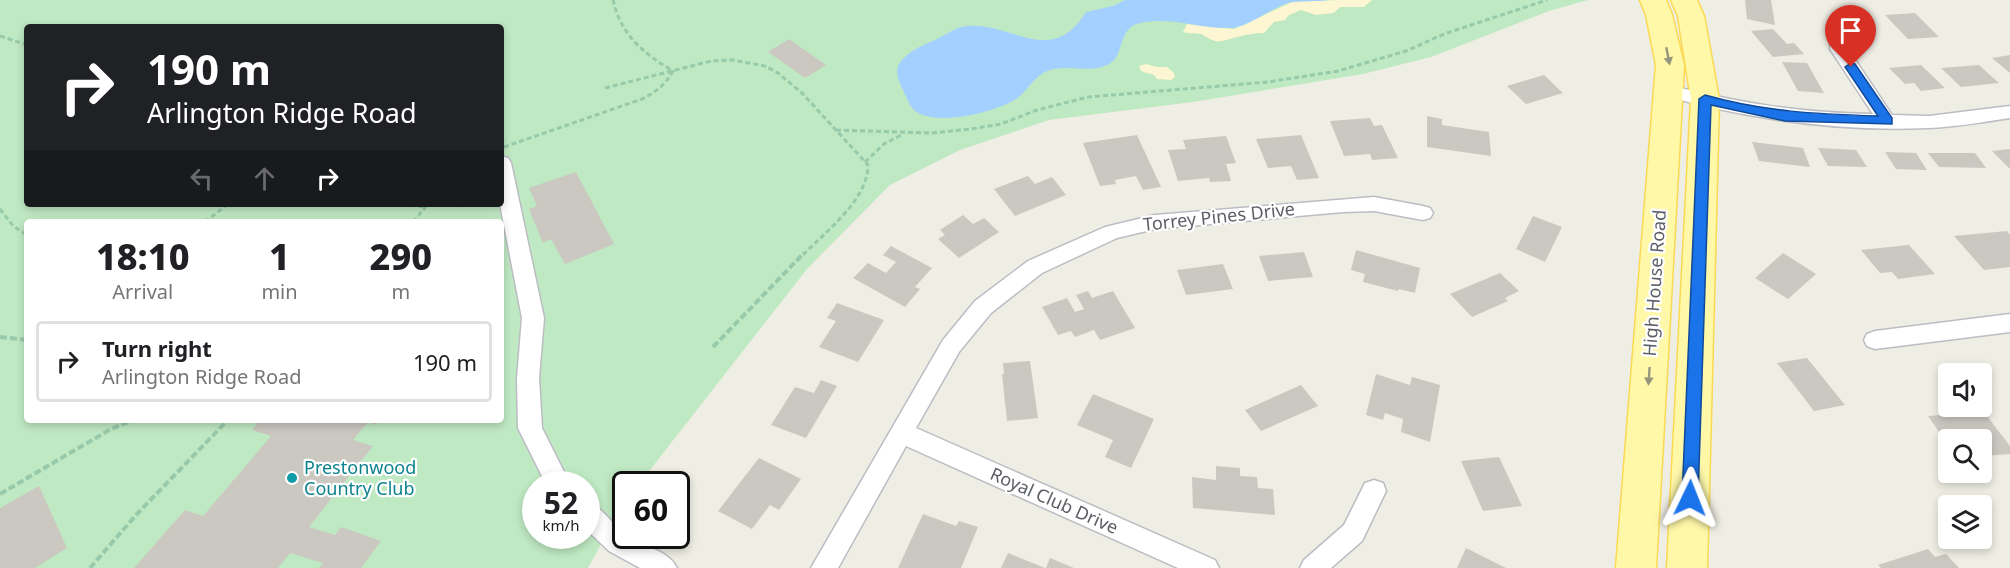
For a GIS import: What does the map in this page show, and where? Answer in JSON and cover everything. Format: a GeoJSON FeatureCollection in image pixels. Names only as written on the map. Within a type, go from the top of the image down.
{"type":"FeatureCollection","features":[{"type":"Feature","properties":{"kind":"main road","name":"High House Road"},"geometry":{"type":"LineString","coordinates":[[1636,568],[1670,65],[1659,15],[1653,0]]}},
{"type":"Feature","properties":{"kind":"main road"},"geometry":{"type":"LineString","coordinates":[[1684,0],[1691,16],[1700,57],[1705,99],[1687,568]]}},
{"type":"Feature","properties":{"kind":"street"},"geometry":{"type":"LineString","coordinates":[[1840,32],[1839,49],[1887,121]]}},
{"type":"Feature","properties":{"kind":"street"},"geometry":{"type":"LineString","coordinates":[[1668,91],[1785,117],[1929,122],[2010,112]]}},
{"type":"Feature","properties":{"kind":"street"},"geometry":{"type":"LineString","coordinates":[[504,178],[533,318],[528,378],[530,428],[552,471]]}},
{"type":"Feature","properties":{"kind":"street","name":"Torrey Pines Drive"},"geometry":{"type":"LineString","coordinates":[[824,568],[951,346],[983,308],[1035,267],[1112,232],[1155,222],[1343,205],[1374,204],[1423,213]]}},
{"type":"Feature","properties":{"kind":"street"},"geometry":{"type":"LineString","coordinates":[[1875,340],[2010,323]]}},
{"type":"Feature","properties":{"kind":"street","name":"Royal Club Drive"},"geometry":{"type":"LineString","coordinates":[[902,433],[1206,568]]}},
{"type":"Feature","properties":{"kind":"street"},"geometry":{"type":"LineString","coordinates":[[1313,568],[1353,533],[1374,491]]}},
{"type":"Feature","properties":{"kind":"street"},"geometry":{"type":"LineString","coordinates":[[600,526],[618,543],[664,568]]}},
{"type":"Feature","properties":{"kind":"path"},"geometry":{"type":"LineString","coordinates":[[613,0],[624,31],[636,46],[673,71]]}},
{"type":"Feature","properties":{"kind":"path"},"geometry":{"type":"LineString","coordinates":[[837,130],[932,133],[991,126],[1037,110],[1088,98],[1167,89],[1268,82],[1338,71],[1406,51],[1444,34],[1531,8],[1547,0]]}},
{"type":"Feature","properties":{"kind":"path"},"geometry":{"type":"LineString","coordinates":[[0,36],[24,44]]}},
{"type":"Feature","properties":{"kind":"path"},"geometry":{"type":"LineString","coordinates":[[605,88],[720,60],[745,61],[780,74],[796,86],[866,162],[868,174],[860,196],[713,347]]}},
{"type":"Feature","properties":{"kind":"path"},"geometry":{"type":"LineString","coordinates":[[504,147],[660,92],[673,71]]}},
{"type":"Feature","properties":{"kind":"path"},"geometry":{"type":"LineString","coordinates":[[866,162],[884,144],[906,133]]}},
{"type":"Feature","properties":{"kind":"path"},"geometry":{"type":"LineString","coordinates":[[209,219],[224,207]]}},
{"type":"Feature","properties":{"kind":"path"},"geometry":{"type":"LineString","coordinates":[[415,219],[425,207]]}},
{"type":"Feature","properties":{"kind":"path"},"geometry":{"type":"LineString","coordinates":[[0,208],[13,226],[24,234]]}},
{"type":"Feature","properties":{"kind":"path"},"geometry":{"type":"LineString","coordinates":[[0,337],[24,340]]}},
{"type":"Feature","properties":{"kind":"path"},"geometry":{"type":"LineString","coordinates":[[0,494],[111,429],[126,423]]}},
{"type":"Feature","properties":{"kind":"path"},"geometry":{"type":"LineString","coordinates":[[90,568],[136,515],[225,423]]}},
{"type":"Feature","properties":{"kind":"green space","name":"Prestonwood Country Club"},"geometry":{"type":"Polygon","coordinates":[[[0,0],[1588,0],[1549,11],[1431,57],[1363,74],[1193,102],[1049,120],[960,150],[890,185],[807,269],[649,471],[612,471],[612,525],[600,546],[600,471],[522,471],[522,549],[598,549],[588,568],[0,568],[0,0]]]}},
{"type":"Feature","properties":{"kind":"sand"},"geometry":{"type":"Polygon","coordinates":[[[1372,0],[1364,7],[1340,7],[1334,13],[1316,15],[1301,10],[1289,15],[1285,20],[1274,22],[1264,33],[1249,34],[1222,41],[1213,40],[1201,34],[1183,32],[1187,24],[1234,29],[1292,2],[1372,0]]]}},
{"type":"Feature","properties":{"kind":"sand"},"geometry":{"type":"Polygon","coordinates":[[[1146,64],[1167,67],[1175,77],[1171,80],[1157,79],[1154,75],[1141,70],[1139,66],[1146,64]]]}},
{"type":"Feature","properties":{"kind":"water"},"geometry":{"type":"Polygon","coordinates":[[[1125,0],[1329,0],[1288,3],[1244,25],[1230,28],[1163,21],[1140,23],[1128,30],[1117,55],[1109,64],[1087,69],[1057,68],[1044,72],[1021,95],[1007,104],[961,117],[930,117],[918,113],[910,105],[899,81],[898,67],[907,55],[957,28],[984,26],[1030,38],[1044,40],[1059,38],[1072,29],[1086,12],[1113,6],[1125,0]]]}},
{"type":"Feature","properties":{"kind":"building"},"geometry":{"type":"Polygon","coordinates":[[[1745,0],[1771,0],[1775,25],[1747,19],[1745,0]]]}},
{"type":"Feature","properties":{"kind":"building"},"geometry":{"type":"Polygon","coordinates":[[[1915,13],[1939,37],[1908,39],[1885,15],[1915,13]]]}},
{"type":"Feature","properties":{"kind":"building"},"geometry":{"type":"Polygon","coordinates":[[[1773,29],[1787,44],[1794,43],[1804,54],[1773,57],[1751,31],[1773,29]]]}},
{"type":"Feature","properties":{"kind":"building"},"geometry":{"type":"Polygon","coordinates":[[[789,39],[826,65],[805,78],[768,52],[789,39]]]}},
{"type":"Feature","properties":{"kind":"building"},"geometry":{"type":"Polygon","coordinates":[[[2010,55],[2010,73],[1992,58],[2010,55]]]}},
{"type":"Feature","properties":{"kind":"building"},"geometry":{"type":"Polygon","coordinates":[[[1782,62],[1807,63],[1824,93],[1798,91],[1782,62]]]}},
{"type":"Feature","properties":{"kind":"building"},"geometry":{"type":"Polygon","coordinates":[[[1921,65],[1945,88],[1921,91],[1914,83],[1905,84],[1889,68],[1921,65]]]}},
{"type":"Feature","properties":{"kind":"building"},"geometry":{"type":"Polygon","coordinates":[[[1979,65],[1999,83],[1961,87],[1941,68],[1979,65]]]}},
{"type":"Feature","properties":{"kind":"building"},"geometry":{"type":"Polygon","coordinates":[[[1544,75],[1563,93],[1526,104],[1507,86],[1544,75]]]}},
{"type":"Feature","properties":{"kind":"building"},"geometry":{"type":"Polygon","coordinates":[[[1427,116],[1442,119],[1442,125],[1489,132],[1491,156],[1427,147],[1427,116]]]}},
{"type":"Feature","properties":{"kind":"building"},"geometry":{"type":"Polygon","coordinates":[[[1370,118],[1374,126],[1382,125],[1398,158],[1372,160],[1370,154],[1344,156],[1330,121],[1370,118]]]}},
{"type":"Feature","properties":{"kind":"building"},"geometry":{"type":"Polygon","coordinates":[[[1137,135],[1161,187],[1143,190],[1136,176],[1115,180],[1116,184],[1100,186],[1083,143],[1137,135]]]}},
{"type":"Feature","properties":{"kind":"building"},"geometry":{"type":"Polygon","coordinates":[[[1301,135],[1319,178],[1297,180],[1291,166],[1268,168],[1256,139],[1301,135]]]}},
{"type":"Feature","properties":{"kind":"building"},"geometry":{"type":"Polygon","coordinates":[[[1226,136],[1236,163],[1226,164],[1231,181],[1210,182],[1209,178],[1178,181],[1168,150],[1186,149],[1183,140],[1226,136]]]}},
{"type":"Feature","properties":{"kind":"building"},"geometry":{"type":"Polygon","coordinates":[[[1752,142],[1803,148],[1810,167],[1759,161],[1752,142]]]}},
{"type":"Feature","properties":{"kind":"building"},"geometry":{"type":"Polygon","coordinates":[[[1818,148],[1856,150],[1867,167],[1828,166],[1818,148]]]}},
{"type":"Feature","properties":{"kind":"building"},"geometry":{"type":"Polygon","coordinates":[[[2010,149],[2010,169],[1992,151],[2010,149]]]}},
{"type":"Feature","properties":{"kind":"building"},"geometry":{"type":"Polygon","coordinates":[[[1885,152],[1916,153],[1927,170],[1896,169],[1885,152]]]}},
{"type":"Feature","properties":{"kind":"building"},"geometry":{"type":"Polygon","coordinates":[[[1928,153],[1975,153],[1986,168],[1939,167],[1928,153]]]}},
{"type":"Feature","properties":{"kind":"building"},"geometry":{"type":"Polygon","coordinates":[[[576,172],[614,244],[565,264],[551,239],[543,243],[529,209],[537,206],[529,188],[576,172]]]}},
{"type":"Feature","properties":{"kind":"building"},"geometry":{"type":"Polygon","coordinates":[[[1028,176],[1035,184],[1052,177],[1066,195],[1015,216],[994,189],[1028,176]]]}},
{"type":"Feature","properties":{"kind":"building"},"geometry":{"type":"Polygon","coordinates":[[[963,215],[973,224],[984,218],[999,232],[959,258],[938,239],[945,235],[940,230],[963,215]]]}},
{"type":"Feature","properties":{"kind":"building"},"geometry":{"type":"Polygon","coordinates":[[[1533,216],[1562,227],[1545,262],[1516,249],[1533,216]]]}},
{"type":"Feature","properties":{"kind":"building"},"geometry":{"type":"Polygon","coordinates":[[[2007,231],[2010,235],[2010,267],[1984,270],[1954,236],[2007,231]]]}},
{"type":"Feature","properties":{"kind":"building"},"geometry":{"type":"Polygon","coordinates":[[[1909,245],[1935,274],[1898,279],[1892,272],[1880,273],[1861,250],[1909,245]]]}},
{"type":"Feature","properties":{"kind":"building"},"geometry":{"type":"Polygon","coordinates":[[[891,246],[932,268],[915,287],[920,289],[905,307],[853,278],[868,263],[886,273],[896,262],[883,255],[891,246]]]}},
{"type":"Feature","properties":{"kind":"building"},"geometry":{"type":"Polygon","coordinates":[[[1356,250],[1420,268],[1415,293],[1363,282],[1365,274],[1351,270],[1356,250]]]}},
{"type":"Feature","properties":{"kind":"building"},"geometry":{"type":"Polygon","coordinates":[[[1304,252],[1313,277],[1268,281],[1259,256],[1304,252]]]}},
{"type":"Feature","properties":{"kind":"building"},"geometry":{"type":"Polygon","coordinates":[[[1783,253],[1816,274],[1788,299],[1755,278],[1783,253]]]}},
{"type":"Feature","properties":{"kind":"building"},"geometry":{"type":"Polygon","coordinates":[[[1223,264],[1233,289],[1186,295],[1177,270],[1223,264]]]}},
{"type":"Feature","properties":{"kind":"building"},"geometry":{"type":"Polygon","coordinates":[[[1500,273],[1519,291],[1505,298],[1508,301],[1472,317],[1450,294],[1500,273]]]}},
{"type":"Feature","properties":{"kind":"building"},"geometry":{"type":"Polygon","coordinates":[[[1088,291],[1092,298],[1113,291],[1135,328],[1100,340],[1094,330],[1075,337],[1071,331],[1058,335],[1042,307],[1067,298],[1075,312],[1084,309],[1076,295],[1088,291]]]}},
{"type":"Feature","properties":{"kind":"building"},"geometry":{"type":"Polygon","coordinates":[[[837,303],[884,320],[858,362],[819,347],[836,321],[827,318],[837,303]]]}},
{"type":"Feature","properties":{"kind":"building"},"geometry":{"type":"Polygon","coordinates":[[[1807,358],[1845,405],[1814,411],[1777,363],[1807,358]]]}},
{"type":"Feature","properties":{"kind":"building"},"geometry":{"type":"Polygon","coordinates":[[[1030,361],[1038,418],[1007,421],[1003,363],[1030,361]]]}},
{"type":"Feature","properties":{"kind":"building"},"geometry":{"type":"Polygon","coordinates":[[[1376,374],[1410,385],[1412,377],[1440,385],[1430,442],[1401,432],[1403,419],[1385,413],[1383,420],[1366,415],[1376,374]]]}},
{"type":"Feature","properties":{"kind":"building"},"geometry":{"type":"Polygon","coordinates":[[[821,380],[837,386],[806,438],[771,425],[795,387],[814,393],[821,380]]]}},
{"type":"Feature","properties":{"kind":"building"},"geometry":{"type":"Polygon","coordinates":[[[1301,385],[1318,406],[1261,431],[1245,410],[1301,385]]]}},
{"type":"Feature","properties":{"kind":"building"},"geometry":{"type":"Polygon","coordinates":[[[1093,394],[1154,419],[1131,468],[1105,457],[1113,440],[1077,425],[1093,394]]]}},
{"type":"Feature","properties":{"kind":"building"},"geometry":{"type":"Polygon","coordinates":[[[1928,416],[1988,417],[2010,446],[2010,454],[1992,455],[1992,429],[1938,430],[1928,416]]]}},
{"type":"Feature","properties":{"kind":"building","name":"Prestonwood Country Club"},"geometry":{"type":"Polygon","coordinates":[[[258,423],[367,423],[353,440],[373,446],[309,527],[335,535],[341,527],[381,541],[361,568],[319,568],[323,563],[290,553],[278,568],[134,568],[185,510],[203,516],[271,436],[252,430],[258,423]]]}},
{"type":"Feature","properties":{"kind":"building"},"geometry":{"type":"Polygon","coordinates":[[[1499,457],[1522,506],[1483,511],[1461,461],[1499,457]]]}},
{"type":"Feature","properties":{"kind":"building"},"geometry":{"type":"Polygon","coordinates":[[[759,458],[801,479],[779,510],[770,505],[752,529],[718,511],[759,458]]]}},
{"type":"Feature","properties":{"kind":"building"},"geometry":{"type":"Polygon","coordinates":[[[1216,466],[1240,468],[1240,476],[1257,477],[1258,488],[1273,489],[1275,515],[1193,508],[1192,477],[1216,480],[1216,466]]]}},
{"type":"Feature","properties":{"kind":"building"},"geometry":{"type":"Polygon","coordinates":[[[39,486],[67,548],[35,568],[0,568],[0,508],[39,486]]]}},
{"type":"Feature","properties":{"kind":"building"},"geometry":{"type":"Polygon","coordinates":[[[923,514],[956,526],[959,521],[978,527],[961,568],[898,568],[923,514]]]}},
{"type":"Feature","properties":{"kind":"building"},"geometry":{"type":"Polygon","coordinates":[[[1466,548],[1506,568],[1457,568],[1466,548]]]}},
{"type":"Feature","properties":{"kind":"building"},"geometry":{"type":"Polygon","coordinates":[[[1928,549],[1935,557],[1946,554],[1959,568],[1881,568],[1878,565],[1928,549]]]}},
{"type":"Feature","properties":{"kind":"building"},"geometry":{"type":"Polygon","coordinates":[[[1008,553],[1045,568],[1001,568],[1008,553]]]}},
{"type":"Feature","properties":{"kind":"building"},"geometry":{"type":"Polygon","coordinates":[[[1050,558],[1074,568],[1046,568],[1050,558]]]}},
{"type":"Feature","properties":{"kind":"place","name":"Prestonwood Country Club"},"geometry":{"type":"Point","coordinates":[292,478]}},
{"type":"Feature","properties":{"kind":"route"},"geometry":{"type":"LineString","coordinates":[[1690,498],[1705,99],[1785,117],[1887,121],[1851,67]]}}]}
